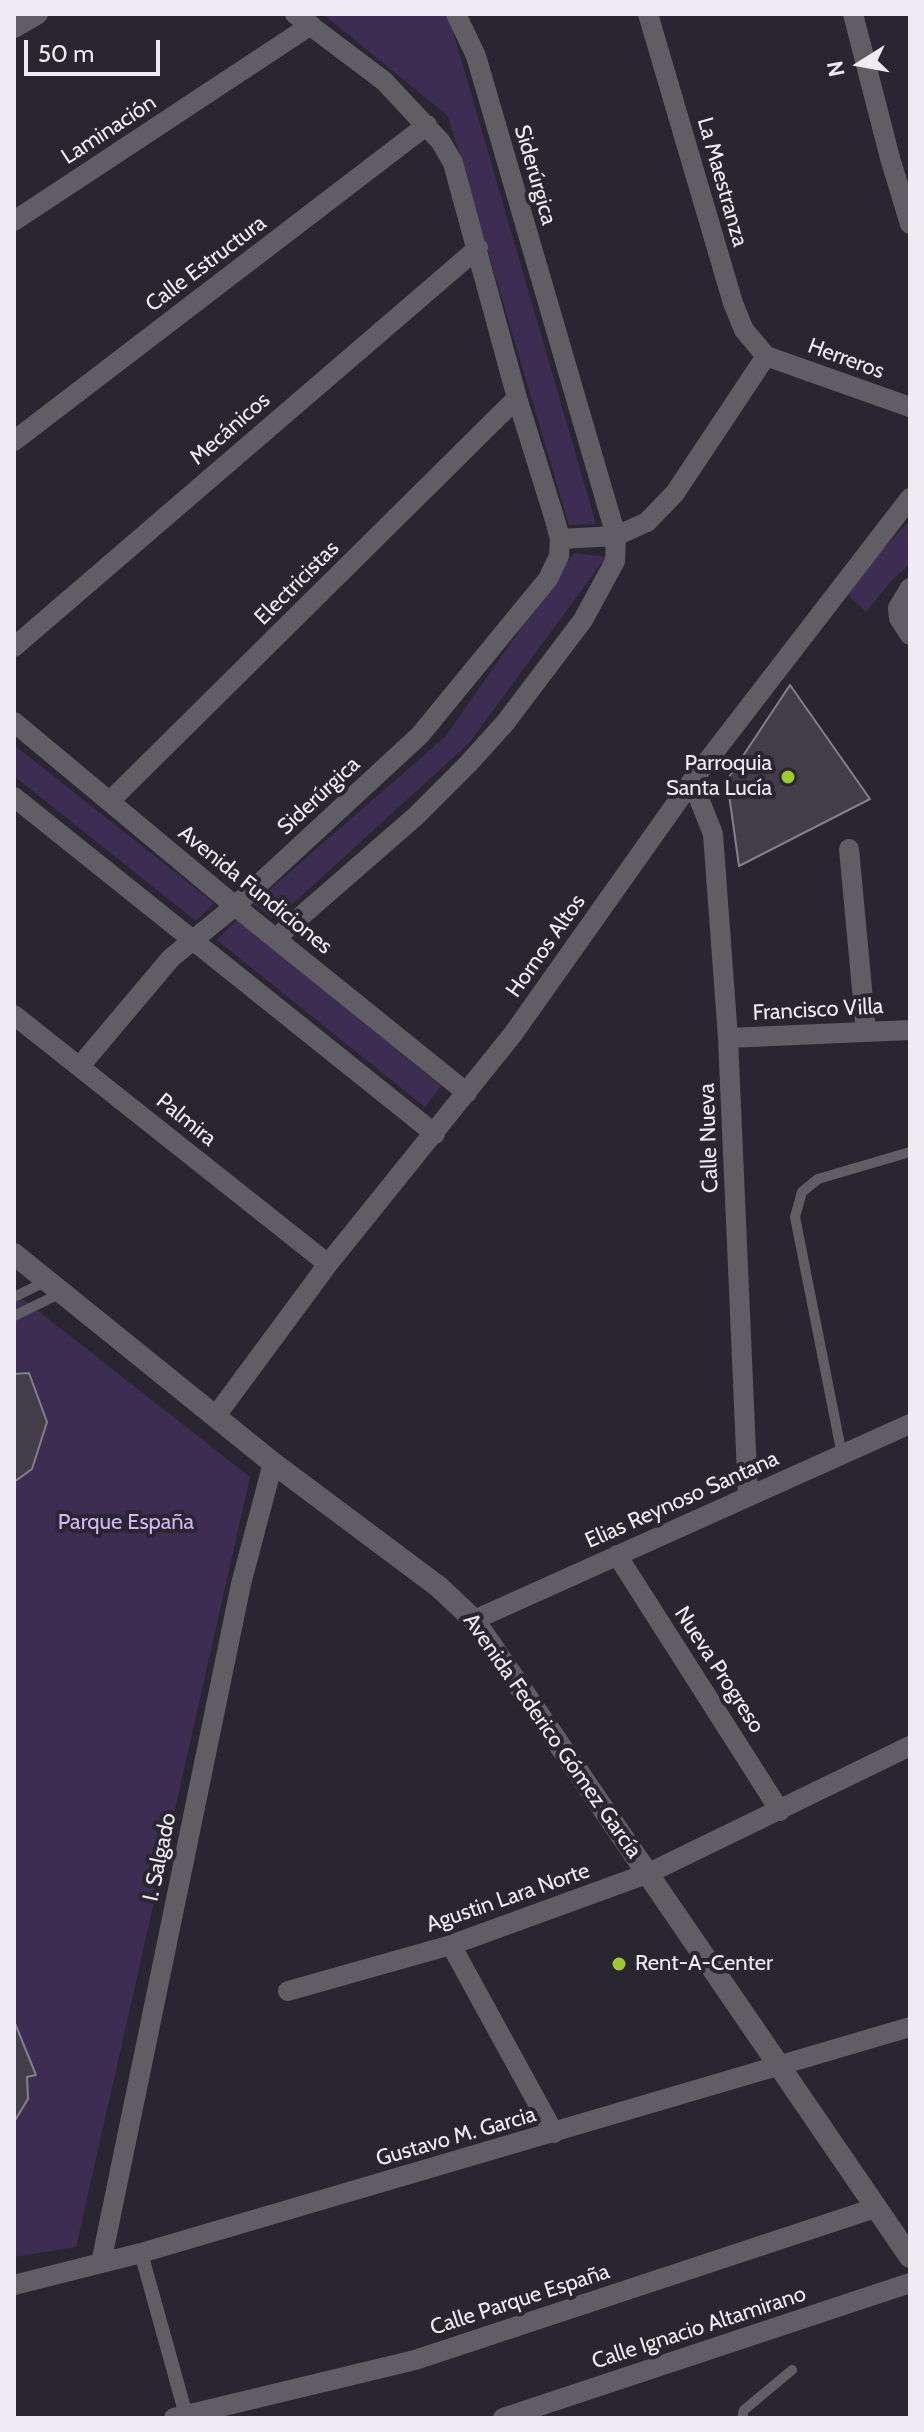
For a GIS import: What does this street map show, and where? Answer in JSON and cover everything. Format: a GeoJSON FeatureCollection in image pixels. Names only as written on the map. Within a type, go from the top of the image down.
{"type":"FeatureCollection","features":[{"type":"Feature","properties":{"kind":"street"},"geometry":{"type":"LineString","coordinates":[[14,28],[38,14]]}},
{"type":"Feature","properties":{"kind":"street","name":"Siderúrgica"},"geometry":{"type":"LineString","coordinates":[[276,938],[416,816],[505,723],[583,620],[615,561],[616,536],[487,92],[476,56],[456,14]]}},
{"type":"Feature","properties":{"kind":"street","name":"La Maestranza"},"geometry":{"type":"LineString","coordinates":[[648,14],[733,303],[744,330],[766,356]]}},
{"type":"Feature","properties":{"kind":"street"},"geometry":{"type":"LineString","coordinates":[[853,14],[910,224]]}},
{"type":"Feature","properties":{"kind":"street"},"geometry":{"type":"LineString","coordinates":[[303,20],[384,81],[427,125],[453,163],[517,398],[560,539],[616,536],[647,522],[675,493],[766,356]]}},
{"type":"Feature","properties":{"kind":"street","name":"Laminación"},"geometry":{"type":"LineString","coordinates":[[14,221],[303,20]]}},
{"type":"Feature","properties":{"kind":"street","name":"Calle Estructura"},"geometry":{"type":"LineString","coordinates":[[14,441],[427,125]]}},
{"type":"Feature","properties":{"kind":"street","name":"Mecánicos"},"geometry":{"type":"LineString","coordinates":[[14,647],[478,248]]}},
{"type":"Feature","properties":{"kind":"street","name":"Herreros"},"geometry":{"type":"LineString","coordinates":[[766,356],[910,407]]}},
{"type":"Feature","properties":{"kind":"street","name":"Electricistas"},"geometry":{"type":"LineString","coordinates":[[110,801],[517,398]]}},
{"type":"Feature","properties":{"kind":"street","name":"Hornos Altos"},"geometry":{"type":"LineString","coordinates":[[215,1417],[328,1264],[513,1034],[692,781],[910,498]]}},
{"type":"Feature","properties":{"kind":"street","name":"Siderúrgica"},"geometry":{"type":"LineString","coordinates":[[80,1066],[171,958],[235,906],[420,735],[548,579],[559,556],[560,539]]}},
{"type":"Feature","properties":{"kind":"street"},"geometry":{"type":"LineString","coordinates":[[910,588],[898,608],[899,618],[910,635]]}},
{"type":"Feature","properties":{"kind":"street","name":"Avenida Fundiciones"},"geometry":{"type":"LineString","coordinates":[[14,722],[467,1093]]}},
{"type":"Feature","properties":{"kind":"street","name":"Calle Nueva"},"geometry":{"type":"LineString","coordinates":[[692,781],[713,834],[728,1038],[748,1497]]}},
{"type":"Feature","properties":{"kind":"street"},"geometry":{"type":"LineString","coordinates":[[14,797],[435,1134]]}},
{"type":"Feature","properties":{"kind":"street"},"geometry":{"type":"LineString","coordinates":[[849,849],[866,1032]]}},
{"type":"Feature","properties":{"kind":"street","name":"Palmira"},"geometry":{"type":"LineString","coordinates":[[14,1015],[328,1264]]}},
{"type":"Feature","properties":{"kind":"street","name":"Francisco Villa"},"geometry":{"type":"LineString","coordinates":[[728,1038],[910,1030]]}},
{"type":"Feature","properties":{"kind":"street","name":"Avenida Federico Gómez García"},"geometry":{"type":"LineString","coordinates":[[14,1254],[273,1463],[439,1587],[474,1620],[910,2257]]}},
{"type":"Feature","properties":{"kind":"street","name":"Elias Reynoso Santana"},"geometry":{"type":"LineString","coordinates":[[474,1620],[910,1424]]}},
{"type":"Feature","properties":{"kind":"street","name":"I. Salgado"},"geometry":{"type":"LineString","coordinates":[[101,2263],[241,1584],[273,1463]]}},
{"type":"Feature","properties":{"kind":"street","name":"Nueva Progreso"},"geometry":{"type":"LineString","coordinates":[[617,1555],[780,1811]]}},
{"type":"Feature","properties":{"kind":"street","name":"Agustin Lara Norte"},"geometry":{"type":"LineString","coordinates":[[288,1991],[451,1945],[649,1873],[910,1746]]}},
{"type":"Feature","properties":{"kind":"street"},"geometry":{"type":"LineString","coordinates":[[451,1945],[554,2133]]}},
{"type":"Feature","properties":{"kind":"street","name":"Gustavo M. Garcia"},"geometry":{"type":"LineString","coordinates":[[14,2285],[141,2253],[910,2027]]}},
{"type":"Feature","properties":{"kind":"street","name":"Calle Parque España"},"geometry":{"type":"LineString","coordinates":[[180,2417],[441,2352],[875,2208]]}},
{"type":"Feature","properties":{"kind":"street"},"geometry":{"type":"LineString","coordinates":[[141,2253],[180,2417]]}},
{"type":"Feature","properties":{"kind":"street","name":"Calle Ignacio Altamirano"},"geometry":{"type":"LineString","coordinates":[[503,2418],[910,2283]]}},
{"type":"Feature","properties":{"kind":"lane"},"geometry":{"type":"LineString","coordinates":[[842,1455],[795,1217],[802,1192],[818,1179],[910,1152]]}},
{"type":"Feature","properties":{"kind":"lane"},"geometry":{"type":"LineString","coordinates":[[14,1297],[54,1287]]}},
{"type":"Feature","properties":{"kind":"lane"},"geometry":{"type":"LineString","coordinates":[[14,1316],[54,1287]]}},
{"type":"Feature","properties":{"kind":"lane"},"geometry":{"type":"LineString","coordinates":[[742,2418],[744,2410],[792,2370]]}},
{"type":"Feature","properties":{"kind":"green space"},"geometry":{"type":"Polygon","coordinates":[[[323,14],[442,14],[450,21],[596,524],[569,525],[448,116],[323,14]]]}},
{"type":"Feature","properties":{"kind":"green space"},"geometry":{"type":"Polygon","coordinates":[[[910,520],[910,564],[890,582],[866,612],[844,591],[910,520]]]}},
{"type":"Feature","properties":{"kind":"green space"},"geometry":{"type":"Polygon","coordinates":[[[574,553],[606,557],[469,743],[275,920],[253,904],[445,737],[574,553]]]}},
{"type":"Feature","properties":{"kind":"green space"},"geometry":{"type":"Polygon","coordinates":[[[14,745],[214,903],[196,921],[14,776],[14,745]]]}},
{"type":"Feature","properties":{"kind":"green space"},"geometry":{"type":"Polygon","coordinates":[[[238,919],[441,1086],[425,1107],[217,940],[238,919]]]}},
{"type":"Feature","properties":{"kind":"green space","name":"Parque España"},"geometry":{"type":"Polygon","coordinates":[[[14,1292],[250,1477],[76,2247],[14,2257],[14,1292]]]}},
{"type":"Feature","properties":{"kind":"building","name":"Parroquia Santa Lucía"},"geometry":{"type":"Polygon","coordinates":[[[790,685],[870,799],[739,866],[727,780],[790,685]]]}},
{"type":"Feature","properties":{"kind":"building"},"geometry":{"type":"Polygon","coordinates":[[[29,1373],[47,1422],[32,1469],[14,1482],[14,1374],[29,1373]]]}},
{"type":"Feature","properties":{"kind":"building"},"geometry":{"type":"Polygon","coordinates":[[[14,2021],[36,2075],[27,2077],[28,2099],[14,2122],[14,2021]]]}},
{"type":"Feature","properties":{"kind":"place","name":"Parroquia Santa Lucía"},"geometry":{"type":"Point","coordinates":[788,777]}},
{"type":"Feature","properties":{"kind":"place","name":"Rent-A-Center"},"geometry":{"type":"Point","coordinates":[619,1964]}}]}
